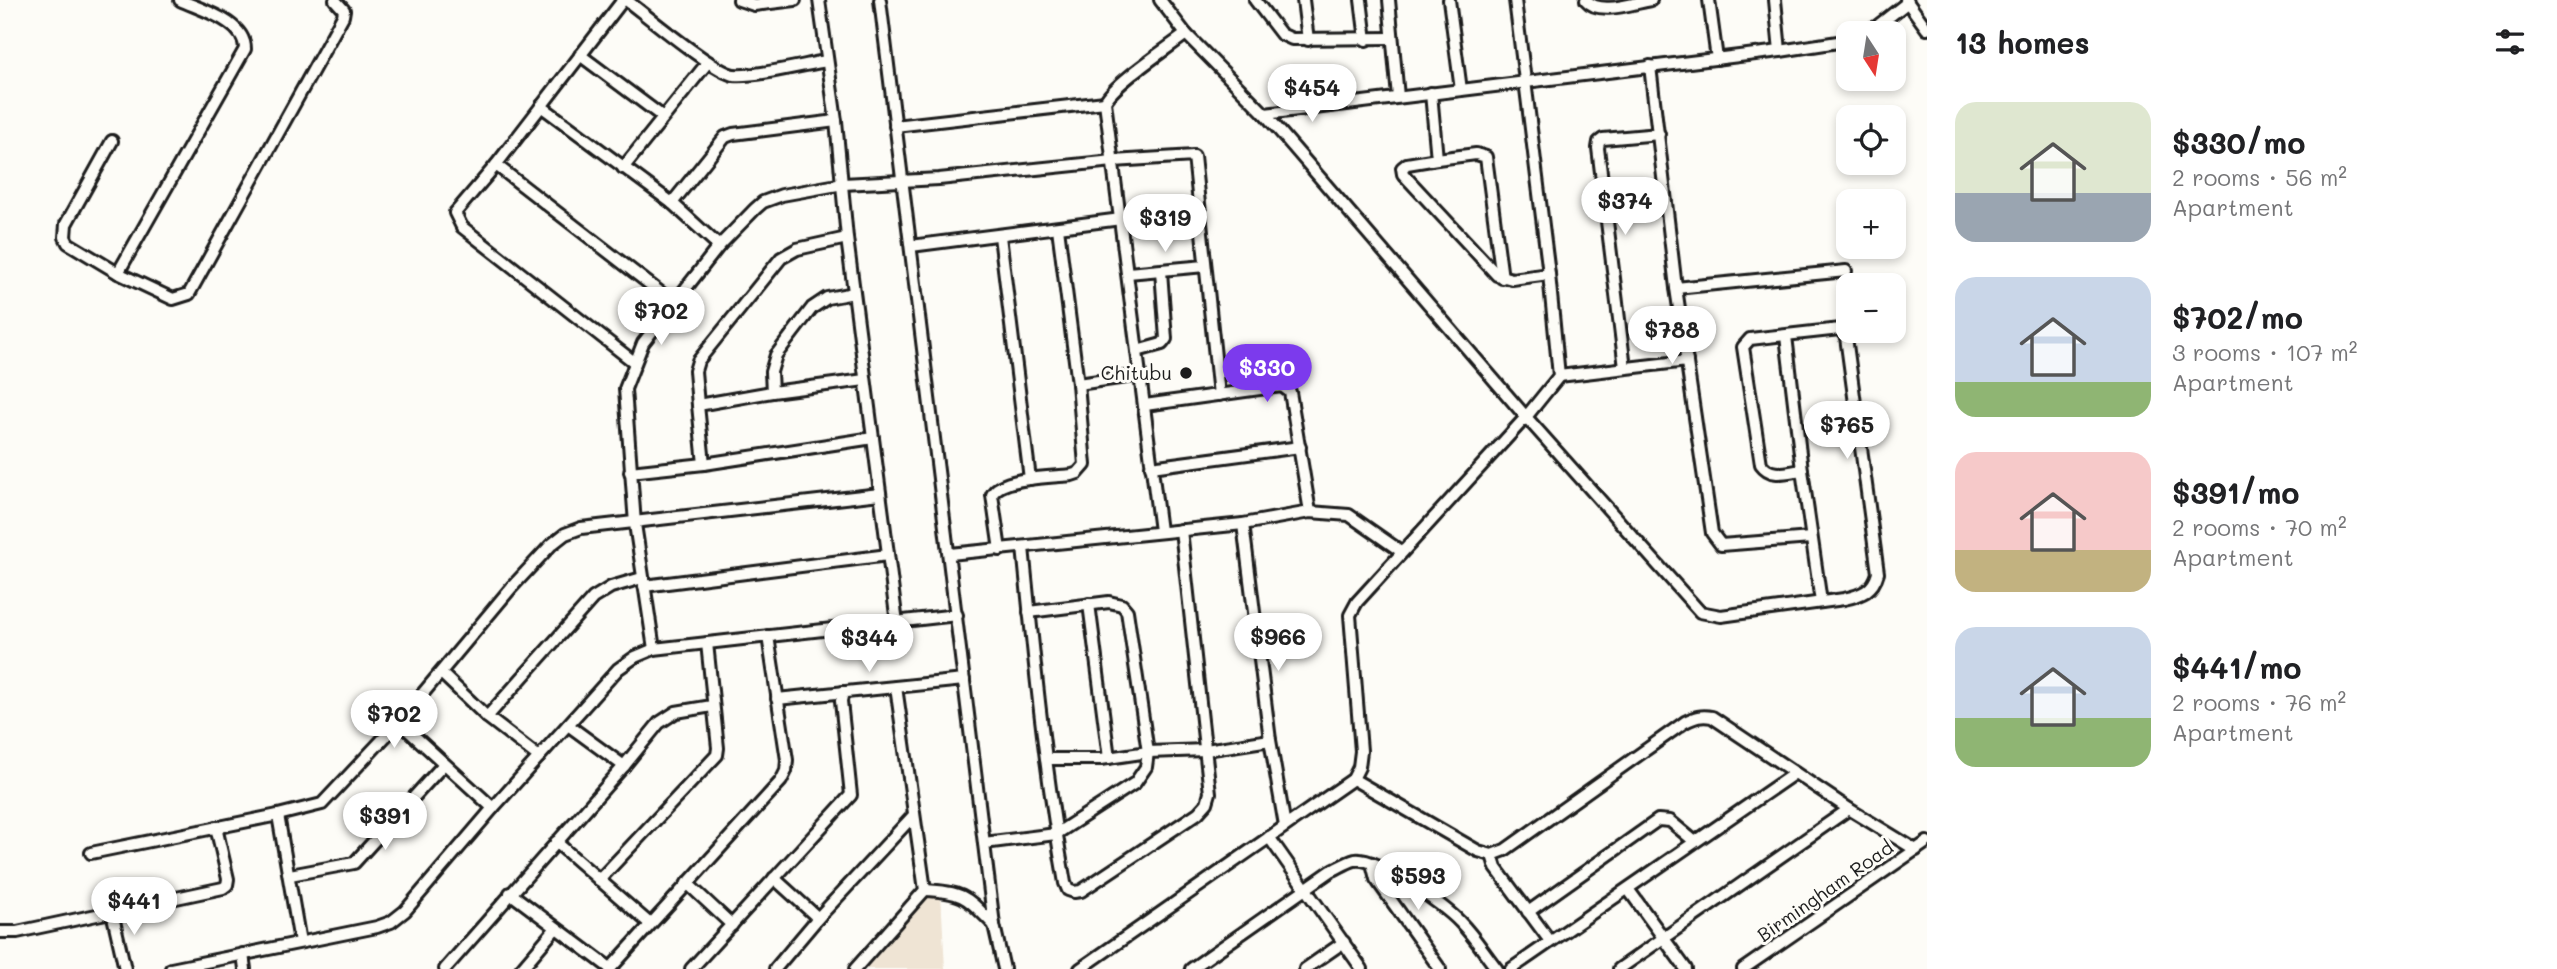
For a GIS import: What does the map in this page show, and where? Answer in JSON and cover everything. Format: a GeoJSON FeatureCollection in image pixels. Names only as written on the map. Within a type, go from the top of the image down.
{"type":"FeatureCollection","features":[{"type":"Feature","properties":{"kind":"street"},"geometry":{"type":"LineString","coordinates":[[118,272],[245,49],[242,35],[234,26],[180,0]]}},
{"type":"Feature","properties":{"kind":"street"},"geometry":{"type":"LineString","coordinates":[[112,141],[66,224],[65,237],[68,243],[118,272],[173,299],[188,294],[344,16],[344,10],[335,0]]}},
{"type":"Feature","properties":{"kind":"street"},"geometry":{"type":"LineString","coordinates":[[634,362],[458,223],[454,213],[496,165],[624,0],[708,62],[729,74],[826,61]]}},
{"type":"Feature","properties":{"kind":"street"},"geometry":{"type":"LineString","coordinates":[[739,0],[754,5],[795,0]]}},
{"type":"Feature","properties":{"kind":"street"},"geometry":{"type":"LineString","coordinates":[[819,0],[836,121],[846,238],[897,623]]}},
{"type":"Feature","properties":{"kind":"street"},"geometry":{"type":"LineString","coordinates":[[880,0],[994,925],[1004,969]]}},
{"type":"Feature","properties":{"kind":"street"},"geometry":{"type":"LineString","coordinates":[[1160,0],[1186,34],[1265,114],[1526,417],[1700,612],[1721,616],[1860,596],[1870,589],[1878,573],[1846,337],[1839,329],[1750,339],[1744,343],[1743,351],[1761,464],[1773,474],[1802,470]]}},
{"type":"Feature","properties":{"kind":"street"},"geometry":{"type":"LineString","coordinates":[[1255,0],[1281,34],[1293,39],[1392,38]]}},
{"type":"Feature","properties":{"kind":"street"},"geometry":{"type":"LineString","coordinates":[[1303,0],[1308,40]]}},
{"type":"Feature","properties":{"kind":"street"},"geometry":{"type":"LineString","coordinates":[[1361,0],[1366,40]]}},
{"type":"Feature","properties":{"kind":"street"},"geometry":{"type":"LineString","coordinates":[[1388,0],[1398,97]]}},
{"type":"Feature","properties":{"kind":"street"},"geometry":{"type":"LineString","coordinates":[[1449,0],[1461,90]]}},
{"type":"Feature","properties":{"kind":"street"},"geometry":{"type":"LineString","coordinates":[[1515,0],[1559,376]]}},
{"type":"Feature","properties":{"kind":"street"},"geometry":{"type":"LineString","coordinates":[[1586,0],[1595,7],[1603,8],[1651,0]]}},
{"type":"Feature","properties":{"kind":"street"},"geometry":{"type":"LineString","coordinates":[[1709,0],[1717,59]]}},
{"type":"Feature","properties":{"kind":"street"},"geometry":{"type":"LineString","coordinates":[[1775,0],[1780,51]]}},
{"type":"Feature","properties":{"kind":"street"},"geometry":{"type":"LineString","coordinates":[[1883,21],[1907,1],[1927,29]]}},
{"type":"Feature","properties":{"kind":"street"},"geometry":{"type":"LineString","coordinates":[[1160,531],[1105,102],[1121,85],[1186,34]]}},
{"type":"Feature","properties":{"kind":"street"},"geometry":{"type":"LineString","coordinates":[[1265,114],[1836,42]]}},
{"type":"Feature","properties":{"kind":"street"},"geometry":{"type":"LineString","coordinates":[[580,55],[663,117]]}},
{"type":"Feature","properties":{"kind":"street"},"geometry":{"type":"LineString","coordinates":[[623,168],[708,62]]}},
{"type":"Feature","properties":{"kind":"street"},"geometry":{"type":"LineString","coordinates":[[1650,66],[1676,288],[1712,533],[1721,545],[1811,538]]}},
{"type":"Feature","properties":{"kind":"street"},"geometry":{"type":"LineString","coordinates":[[1431,93],[1437,159]]}},
{"type":"Feature","properties":{"kind":"street"},"geometry":{"type":"LineString","coordinates":[[895,125],[1105,102]]}},
{"type":"Feature","properties":{"kind":"street"},"geometry":{"type":"LineString","coordinates":[[541,106],[672,203],[719,246]]}},
{"type":"Feature","properties":{"kind":"street"},"geometry":{"type":"LineString","coordinates":[[672,203],[725,137],[836,121]]}},
{"type":"Feature","properties":{"kind":"street"},"geometry":{"type":"LineString","coordinates":[[1625,368],[1598,148],[1603,139],[1659,134]]}},
{"type":"Feature","properties":{"kind":"street"},"geometry":{"type":"LineString","coordinates":[[1502,278],[1486,157],[1476,154],[1437,159],[1407,164],[1402,168],[1403,174],[1484,264],[1502,278],[1549,274]]}},
{"type":"Feature","properties":{"kind":"street"},"geometry":{"type":"LineString","coordinates":[[654,649],[635,524],[625,389],[643,344],[719,246],[763,202],[782,195],[843,184],[939,179],[1113,161],[1194,156],[1219,395]]}},
{"type":"Feature","properties":{"kind":"street"},"geometry":{"type":"LineString","coordinates":[[496,165],[674,303]]}},
{"type":"Feature","properties":{"kind":"street"},"geometry":{"type":"LineString","coordinates":[[911,246],[1121,219]]}},
{"type":"Feature","properties":{"kind":"street"},"geometry":{"type":"LineString","coordinates":[[1000,550],[992,495],[995,489],[1030,479],[1078,474],[1085,466],[1078,384],[1058,228]]}},
{"type":"Feature","properties":{"kind":"street"},"geometry":{"type":"LineString","coordinates":[[1000,236],[1030,479]]}},
{"type":"Feature","properties":{"kind":"street"},"geometry":{"type":"LineString","coordinates":[[704,464],[695,371],[698,361],[781,258],[797,248],[846,238]]}},
{"type":"Feature","properties":{"kind":"street"},"geometry":{"type":"LineString","coordinates":[[1128,273],[1205,266]]}},
{"type":"Feature","properties":{"kind":"street"},"geometry":{"type":"LineString","coordinates":[[1137,351],[1162,344],[1166,339],[1161,271]]}},
{"type":"Feature","properties":{"kind":"street"},"geometry":{"type":"LineString","coordinates":[[1676,288],[1846,271]]}},
{"type":"Feature","properties":{"kind":"street"},"geometry":{"type":"LineString","coordinates":[[772,392],[771,372],[776,355],[812,308],[827,298],[854,293]]}},
{"type":"Feature","properties":{"kind":"street"},"geometry":{"type":"LineString","coordinates":[[1786,336],[1821,602]]}},
{"type":"Feature","properties":{"kind":"street"},"geometry":{"type":"LineString","coordinates":[[1087,967],[1353,779],[1359,767],[1361,751],[1350,615],[1357,602],[1526,417],[1559,376],[1687,361]]}},
{"type":"Feature","properties":{"kind":"street"},"geometry":{"type":"LineString","coordinates":[[1078,384],[1140,375]]}},
{"type":"Feature","properties":{"kind":"street"},"geometry":{"type":"LineString","coordinates":[[698,405],[865,380]]}},
{"type":"Feature","properties":{"kind":"street"},"geometry":{"type":"LineString","coordinates":[[1145,405],[1282,386],[1287,388],[1310,512]]}},
{"type":"Feature","properties":{"kind":"street"},"geometry":{"type":"LineString","coordinates":[[630,472],[704,464],[873,438]]}},
{"type":"Feature","properties":{"kind":"street"},"geometry":{"type":"LineString","coordinates":[[1151,467],[1300,447]]}},
{"type":"Feature","properties":{"kind":"street"},"geometry":{"type":"LineString","coordinates":[[91,853],[321,804],[399,722],[511,588],[551,545],[565,534],[581,528],[635,524],[880,494]]}},
{"type":"Feature","properties":{"kind":"street"},"geometry":{"type":"LineString","coordinates":[[950,554],[1243,524],[1310,512],[1349,515],[1402,552]]}},
{"type":"Feature","properties":{"kind":"street"},"geometry":{"type":"LineString","coordinates":[[1243,524],[1270,740],[1285,826]]}},
{"type":"Feature","properties":{"kind":"street"},"geometry":{"type":"LineString","coordinates":[[1023,547],[1056,834],[1068,890],[1074,892],[1081,891],[1198,813],[1207,803],[1210,793],[1181,530]]}},
{"type":"Feature","properties":{"kind":"street"},"geometry":{"type":"LineString","coordinates":[[487,717],[593,598],[611,587],[888,555]]}},
{"type":"Feature","properties":{"kind":"street"},"geometry":{"type":"LineString","coordinates":[[984,843],[1056,834],[1135,783],[1146,767],[1148,752],[1127,611],[1116,602],[1030,612]]}},
{"type":"Feature","properties":{"kind":"street"},"geometry":{"type":"LineString","coordinates":[[1089,604],[1109,758]]}},
{"type":"Feature","properties":{"kind":"street"},"geometry":{"type":"LineString","coordinates":[[171,969],[187,968],[391,922],[405,911],[618,669],[635,657],[654,649],[957,615]]}},
{"type":"Feature","properties":{"kind":"street"},"geometry":{"type":"LineString","coordinates":[[510,892],[610,969],[781,781],[786,771],[787,760],[768,636]]}},
{"type":"Feature","properties":{"kind":"street"},"geometry":{"type":"LineString","coordinates":[[599,880],[717,755],[707,643]]}},
{"type":"Feature","properties":{"kind":"street"},"geometry":{"type":"LineString","coordinates":[[441,673],[487,717],[539,757]]}},
{"type":"Feature","properties":{"kind":"street"},"geometry":{"type":"LineString","coordinates":[[777,699],[964,680]]}},
{"type":"Feature","properties":{"kind":"street"},"geometry":{"type":"LineString","coordinates":[[855,969],[925,890],[896,687]]}},
{"type":"Feature","properties":{"kind":"street"},"geometry":{"type":"LineString","coordinates":[[691,969],[851,795],[841,701],[843,692]]}},
{"type":"Feature","properties":{"kind":"street"},"geometry":{"type":"LineString","coordinates":[[445,969],[659,723],[669,715],[712,706]]}},
{"type":"Feature","properties":{"kind":"street"},"geometry":{"type":"LineString","coordinates":[[1353,779],[1478,851],[1492,855],[1505,850],[1685,722],[1697,716],[1712,717],[1849,809],[1916,850]]}},
{"type":"Feature","properties":{"kind":"street"},"geometry":{"type":"LineString","coordinates":[[399,722],[493,808]]}},
{"type":"Feature","properties":{"kind":"street"},"geometry":{"type":"LineString","coordinates":[[568,725],[624,766]]}},
{"type":"Feature","properties":{"kind":"street"},"geometry":{"type":"LineString","coordinates":[[1046,759],[1109,758],[1148,752],[1206,750],[1270,740]]}},
{"type":"Feature","properties":{"kind":"street"},"geometry":{"type":"LineString","coordinates":[[289,875],[354,863],[444,764]]}},
{"type":"Feature","properties":{"kind":"street"},"geometry":{"type":"LineString","coordinates":[[1511,969],[1795,773]]}},
{"type":"Feature","properties":{"kind":"street"},"geometry":{"type":"LineString","coordinates":[[1619,969],[1849,809]]}},
{"type":"Feature","properties":{"kind":"street"},"geometry":{"type":"LineString","coordinates":[[278,815],[300,942]]}},
{"type":"Feature","properties":{"kind":"street"},"geometry":{"type":"LineString","coordinates":[[775,969],[818,918],[914,816]]}},
{"type":"Feature","properties":{"kind":"street"},"geometry":{"type":"LineString","coordinates":[[1528,912],[1658,820],[1670,821],[1694,841]]}},
{"type":"Feature","properties":{"kind":"street"},"geometry":{"type":"LineString","coordinates":[[0,932],[17,932],[223,887],[227,885],[228,879],[216,827]]}},
{"type":"Feature","properties":{"kind":"street"},"geometry":{"type":"LineString","coordinates":[[1269,837],[1363,969]]}},
{"type":"Feature","properties":{"kind":"street"},"geometry":{"type":"LineString","coordinates":[[556,842],[650,924]]}},
{"type":"Feature","properties":{"kind":"street","name":"Birmingham Road"},"geometry":{"type":"LineString","coordinates":[[1743,969],[1927,842]]}},
{"type":"Feature","properties":{"kind":"street"},"geometry":{"type":"LineString","coordinates":[[1492,855],[1496,868],[1550,941]]}},
{"type":"Feature","properties":{"kind":"street"},"geometry":{"type":"LineString","coordinates":[[1191,969],[1331,871],[1355,860],[1372,863],[1407,881],[1461,922],[1497,969]]}},
{"type":"Feature","properties":{"kind":"street"},"geometry":{"type":"LineString","coordinates":[[1372,863],[1376,879],[1440,969]]}},
{"type":"Feature","properties":{"kind":"street"},"geometry":{"type":"LineString","coordinates":[[774,878],[818,918]]}},
{"type":"Feature","properties":{"kind":"street"},"geometry":{"type":"LineString","coordinates":[[687,883],[732,925]]}},
{"type":"Feature","properties":{"kind":"street"},"geometry":{"type":"LineString","coordinates":[[1628,889],[1686,969]]}},
{"type":"Feature","properties":{"kind":"street"},"geometry":{"type":"LineString","coordinates":[[925,890],[950,891],[964,895],[994,925]]}},
{"type":"Feature","properties":{"kind":"street"},"geometry":{"type":"LineString","coordinates":[[112,912],[125,969]]}},
{"type":"Feature","properties":{"kind":"street"},"geometry":{"type":"LineString","coordinates":[[521,969],[556,928]]}},
{"type":"Feature","properties":{"kind":"street"},"geometry":{"type":"LineString","coordinates":[[1305,969],[1344,942]]}},
{"type":"Feature","properties":{"kind":"street"},"geometry":{"type":"LineString","coordinates":[[243,954],[245,969]]}},
{"type":"Feature","properties":{"kind":"shaded area"},"geometry":{"type":"Polygon","coordinates":[[[923,889],[941,894],[945,969],[849,969],[923,889]]]}},
{"type":"Feature","properties":{"kind":"place","name":"Chitubu"},"geometry":{"type":"Point","coordinates":[1186,373]}}]}
